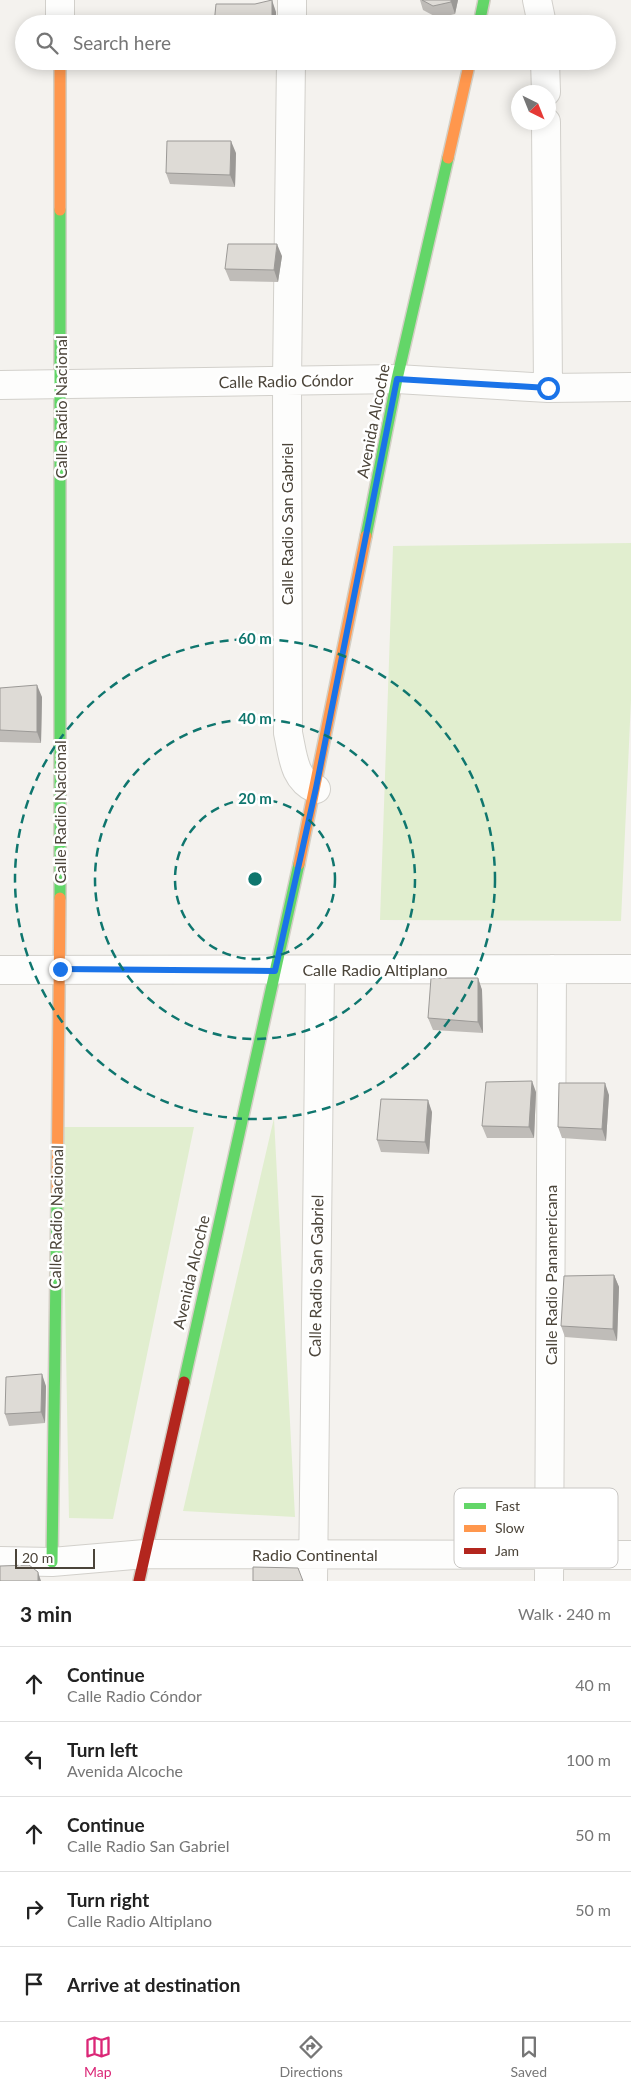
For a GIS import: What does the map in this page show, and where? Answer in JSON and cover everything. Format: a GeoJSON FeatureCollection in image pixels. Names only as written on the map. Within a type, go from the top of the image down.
{"type":"FeatureCollection","features":[{"type":"Feature","properties":{"kind":"street"},"geometry":{"type":"LineString","coordinates":[[60,0],[60,15]]}},
{"type":"Feature","properties":{"kind":"street"},"geometry":{"type":"LineString","coordinates":[[292,0],[292,15]]}},
{"type":"Feature","properties":{"kind":"street"},"geometry":{"type":"LineString","coordinates":[[481,15],[484,0]]}},
{"type":"Feature","properties":{"kind":"street"},"geometry":{"type":"LineString","coordinates":[[537,0],[540,15]]}},
{"type":"Feature","properties":{"kind":"street","name":"Calle Radio Nacional"},"geometry":{"type":"LineString","coordinates":[[52,1562],[60,969],[60,70]]}},
{"type":"Feature","properties":{"kind":"street","name":"Calle Radio San Gabriel"},"geometry":{"type":"LineString","coordinates":[[292,70],[287,381],[288,733],[296,771],[304,781],[316,788]]}},
{"type":"Feature","properties":{"kind":"street","name":"Avenida Alcoche"},"geometry":{"type":"LineString","coordinates":[[316,788],[397,379],[468,70]]}},
{"type":"Feature","properties":{"kind":"street"},"geometry":{"type":"LineString","coordinates":[[545,70],[546,85]]}},
{"type":"Feature","properties":{"kind":"street"},"geometry":{"type":"LineString","coordinates":[[546,130],[548,388]]}},
{"type":"Feature","properties":{"kind":"street","name":"Calle Radio Cóndor"},"geometry":{"type":"LineString","coordinates":[[0,385],[397,379],[548,388],[631,387]]}},
{"type":"Feature","properties":{"kind":"street"},"geometry":{"type":"LineString","coordinates":[[275,971],[316,788]]}},
{"type":"Feature","properties":{"kind":"street","name":"Calle Radio Panamericana"},"geometry":{"type":"LineString","coordinates":[[549,1488],[552,969]]}},
{"type":"Feature","properties":{"kind":"street","name":"Calle Radio Altiplano"},"geometry":{"type":"LineString","coordinates":[[0,970],[320,971],[631,969]]}},
{"type":"Feature","properties":{"kind":"street","name":"Avenida Alcoche"},"geometry":{"type":"LineString","coordinates":[[139,1581],[275,971]]}},
{"type":"Feature","properties":{"kind":"street","name":"Calle Radio San Gabriel"},"geometry":{"type":"LineString","coordinates":[[313,1568],[320,971]]}},
{"type":"Feature","properties":{"kind":"street","name":"Radio Continental"},"geometry":{"type":"LineString","coordinates":[[0,1561],[52,1562],[145,1554],[313,1568],[454,1560]]}},
{"type":"Feature","properties":{"kind":"street","name":"Radio Continental"},"geometry":{"type":"LineString","coordinates":[[618,1555],[631,1555]]}},
{"type":"Feature","properties":{"kind":"street","name":"Calle Radio Panamericana"},"geometry":{"type":"LineString","coordinates":[[549,1568],[549,1581]]}},
{"type":"Feature","properties":{"kind":"green space"},"geometry":{"type":"Polygon","coordinates":[[[631,543],[631,700],[621,921],[380,920],[393,546],[631,543]]]}},
{"type":"Feature","properties":{"kind":"green space"},"geometry":{"type":"Polygon","coordinates":[[[274,1118],[295,1517],[183,1511],[274,1118]]]}},
{"type":"Feature","properties":{"kind":"green space"},"geometry":{"type":"Polygon","coordinates":[[[62,1127],[194,1127],[113,1519],[69,1518],[62,1127]]]}},
{"type":"Feature","properties":{"kind":"building"},"geometry":{"type":"Polygon","coordinates":[[[272,0],[272,15],[215,15],[216,4],[255,4],[272,0]]]}},
{"type":"Feature","properties":{"kind":"building"},"geometry":{"type":"Polygon","coordinates":[[[422,0],[451,0],[451,2],[433,6],[422,0]]]}},
{"type":"Feature","properties":{"kind":"building"},"geometry":{"type":"Polygon","coordinates":[[[167,141],[231,141],[230,175],[166,173],[167,141]]]}},
{"type":"Feature","properties":{"kind":"building"},"geometry":{"type":"Polygon","coordinates":[[[228,244],[277,244],[274,270],[225,269],[228,244]]]}},
{"type":"Feature","properties":{"kind":"building"},"geometry":{"type":"Polygon","coordinates":[[[37,685],[37,732],[0,730],[0,688],[37,685]]]}},
{"type":"Feature","properties":{"kind":"building"},"geometry":{"type":"Polygon","coordinates":[[[431,978],[478,978],[478,1022],[428,1018],[431,978]]]}},
{"type":"Feature","properties":{"kind":"building"},"geometry":{"type":"Polygon","coordinates":[[[532,1081],[529,1127],[482,1126],[486,1082],[532,1081]]]}},
{"type":"Feature","properties":{"kind":"building"},"geometry":{"type":"Polygon","coordinates":[[[559,1083],[605,1083],[602,1129],[558,1127],[559,1083]]]}},
{"type":"Feature","properties":{"kind":"building"},"geometry":{"type":"Polygon","coordinates":[[[381,1099],[428,1100],[425,1142],[377,1140],[381,1099]]]}},
{"type":"Feature","properties":{"kind":"building"},"geometry":{"type":"Polygon","coordinates":[[[614,1275],[613,1329],[561,1326],[564,1276],[614,1275]]]}},
{"type":"Feature","properties":{"kind":"building"},"geometry":{"type":"Polygon","coordinates":[[[42,1374],[41,1412],[5,1414],[6,1377],[42,1374]]]}},
{"type":"Feature","properties":{"kind":"building"},"geometry":{"type":"Polygon","coordinates":[[[29,1565],[38,1572],[38,1581],[0,1581],[0,1566],[29,1565]]]}},
{"type":"Feature","properties":{"kind":"building"},"geometry":{"type":"Polygon","coordinates":[[[253,1567],[298,1568],[303,1581],[253,1581],[253,1567]]]}},
{"type":"Feature","properties":{"kind":"traffic: fast"},"geometry":{"type":"LineString","coordinates":[[481,15],[484,0]]}},
{"type":"Feature","properties":{"kind":"traffic: fast"},"geometry":{"type":"LineString","coordinates":[[366,536],[397,379],[448,158]]}},
{"type":"Feature","properties":{"kind":"traffic: fast"},"geometry":{"type":"LineString","coordinates":[[60,210],[60,898]]}},
{"type":"Feature","properties":{"kind":"traffic: fast"},"geometry":{"type":"LineString","coordinates":[[184,1382],[299,864]]}},
{"type":"Feature","properties":{"kind":"traffic: fast"},"geometry":{"type":"LineString","coordinates":[[52,1562],[57,1198]]}},
{"type":"Feature","properties":{"kind":"traffic: slow"},"geometry":{"type":"LineString","coordinates":[[60,70],[60,210]]}},
{"type":"Feature","properties":{"kind":"traffic: slow"},"geometry":{"type":"LineString","coordinates":[[448,158],[468,70]]}},
{"type":"Feature","properties":{"kind":"traffic: slow"},"geometry":{"type":"LineString","coordinates":[[299,864],[366,536]]}},
{"type":"Feature","properties":{"kind":"traffic: slow"},"geometry":{"type":"LineString","coordinates":[[57,1198],[60,898]]}},
{"type":"Feature","properties":{"kind":"traffic: jam"},"geometry":{"type":"LineString","coordinates":[[139,1581],[184,1382]]}},
{"type":"Feature","properties":{"kind":"route"},"geometry":{"type":"LineString","coordinates":[[60,969],[275,971],[316,788],[397,379],[548,388]]}}]}
